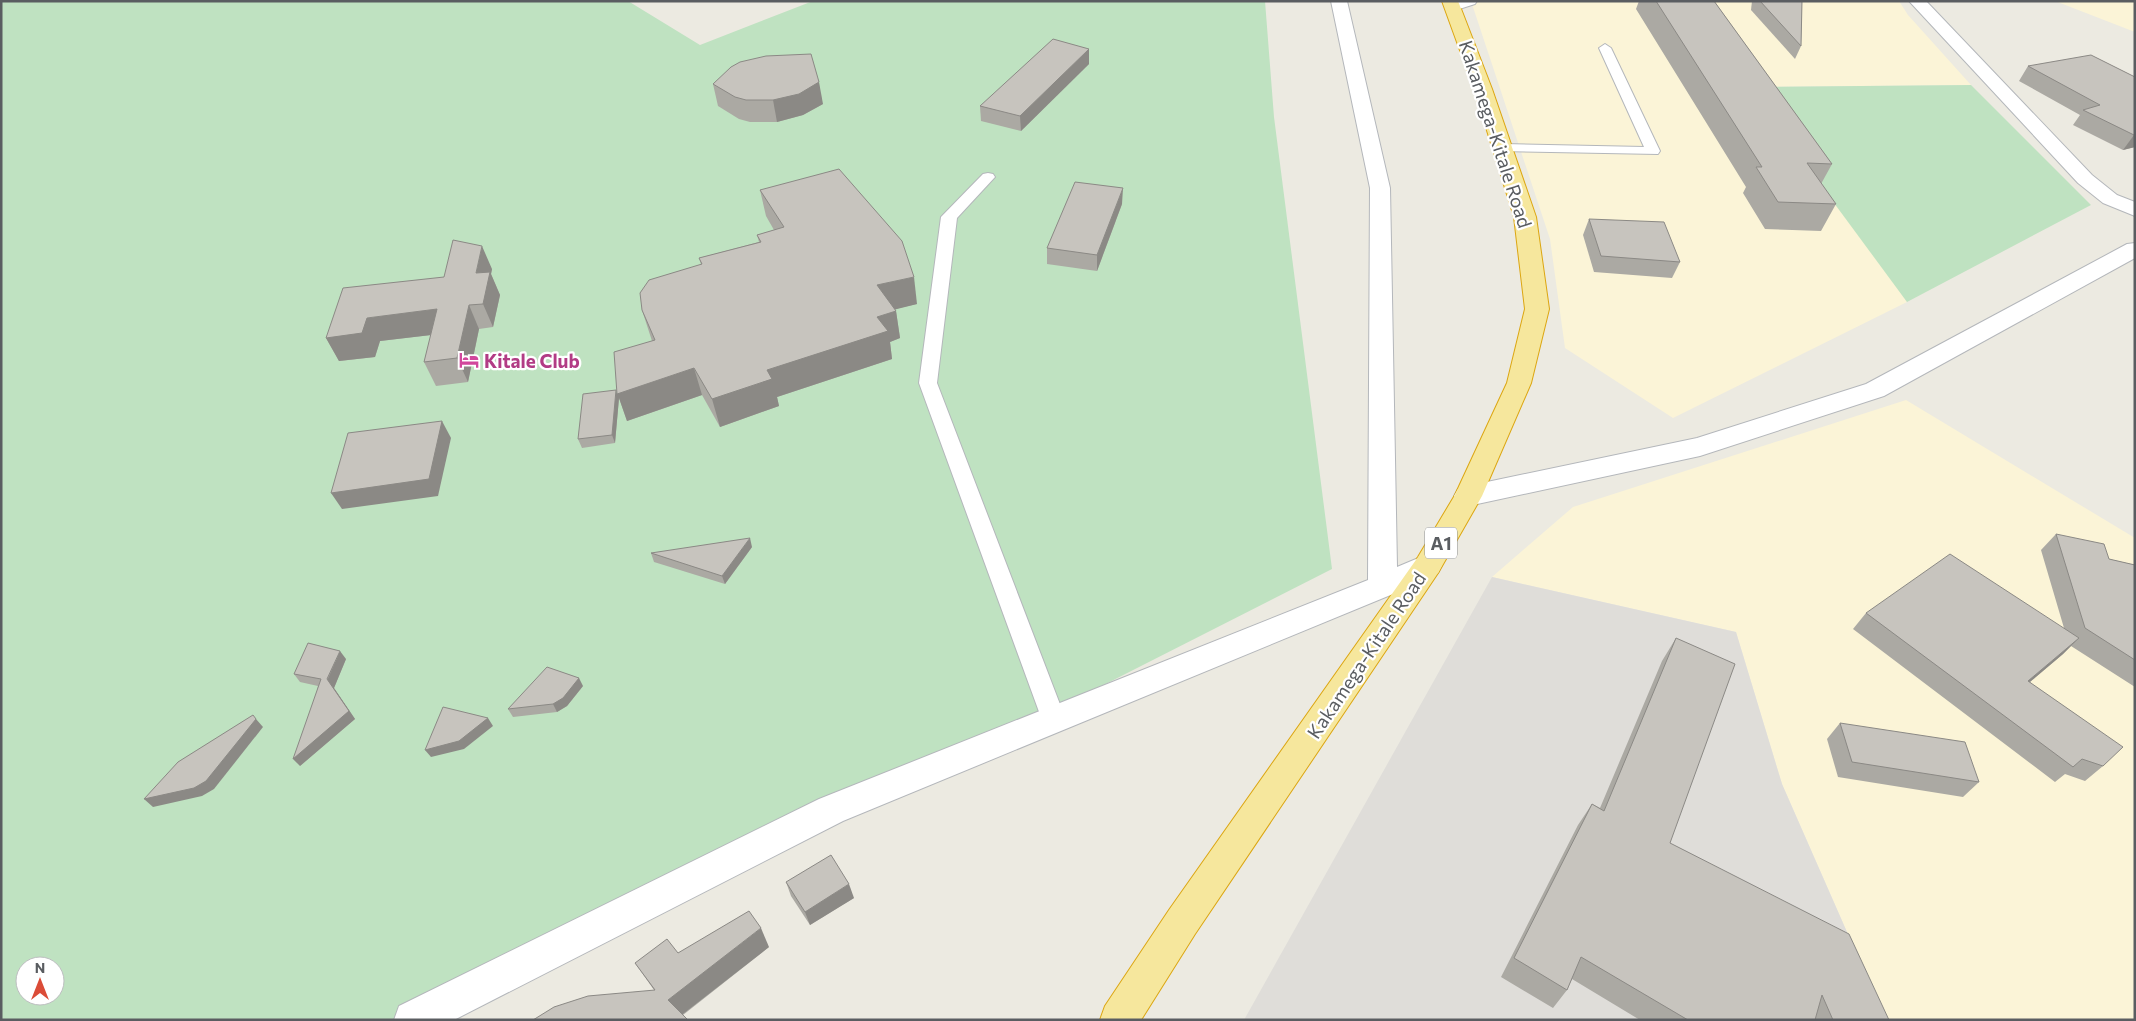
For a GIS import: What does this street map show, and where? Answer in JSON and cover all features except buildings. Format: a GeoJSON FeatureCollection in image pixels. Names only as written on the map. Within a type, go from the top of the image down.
{"type":"FeatureCollection","features":[{"type":"Feature","properties":{"kind":"highway","name":"Kakamega-Kitale Road"},"geometry":{"type":"LineString","coordinates":[[1119,1020],[1182,922],[1428,565],[1468,496],[1519,383],[1537,309],[1525,217],[1465,36],[1458,3]]}},
{"type":"Feature","properties":{"kind":"street"},"geometry":{"type":"LineString","coordinates":[[1339,1],[1380,188],[1382,586]]}},
{"type":"Feature","properties":{"kind":"street"},"geometry":{"type":"LineString","coordinates":[[1917,1],[2085,179],[2110,199],[2135,210]]}},
{"type":"Feature","properties":{"kind":"street"},"geometry":{"type":"LineString","coordinates":[[1468,496],[1700,447],[1875,390],[2135,249]]}},
{"type":"Feature","properties":{"kind":"street"},"geometry":{"type":"LineString","coordinates":[[413,1020],[831,810],[1382,586],[1428,565]]}},
{"type":"Feature","properties":{"kind":"lane"},"geometry":{"type":"LineString","coordinates":[[1503,148],[1653,151],[1605,48]]}},
{"type":"Feature","properties":{"kind":"lane"},"geometry":{"type":"LineString","coordinates":[[988,177],[948,217],[928,383],[1054,720]]}},
{"type":"Feature","properties":{"kind":"shaded area"},"geometry":{"type":"Polygon","coordinates":[[[1471,1],[1899,1],[1908,15],[1971,85],[1759,87],[1907,302],[1673,418],[1565,348],[1550,239],[1471,1]]]}},
{"type":"Feature","properties":{"kind":"shaded area"},"geometry":{"type":"Polygon","coordinates":[[[2055,1],[2135,1],[2135,32],[2055,1]]]}},
{"type":"Feature","properties":{"kind":"shaded area"},"geometry":{"type":"Polygon","coordinates":[[[1906,400],[2135,538],[2135,1020],[1883,1020],[1872,989],[1782,784],[1736,632],[1492,577],[1573,507],[1906,400]]]}},
{"type":"Feature","properties":{"kind":"shaded area"},"geometry":{"type":"Polygon","coordinates":[[[1492,577],[1736,632],[1782,784],[1872,989],[1883,1020],[1244,1020],[1492,577]]]}},
{"type":"Feature","properties":{"kind":"green space"},"geometry":{"type":"Polygon","coordinates":[[[1,1],[628,1],[700,45],[813,1],[1265,1],[1274,117],[1332,569],[444,1020],[1,1020],[1,1]]]}},
{"type":"Feature","properties":{"kind":"green space"},"geometry":{"type":"Polygon","coordinates":[[[1971,85],[2091,205],[1907,302],[1820,184],[1758,87],[1971,85]]]}},
{"type":"Feature","properties":{"kind":"place","name":"Kitale Club"},"geometry":{"type":"Point","coordinates":[469,360]}}]}
